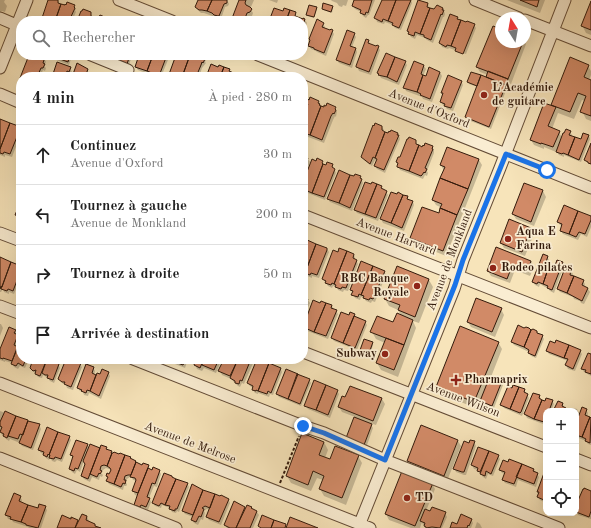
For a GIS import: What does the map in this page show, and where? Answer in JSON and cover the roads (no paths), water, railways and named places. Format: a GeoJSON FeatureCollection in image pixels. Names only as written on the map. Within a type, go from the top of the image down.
{"type":"FeatureCollection","features":[{"type":"Feature","properties":{"kind":"street"},"geometry":{"type":"LineString","coordinates":[[22,16],[27,0]]}},
{"type":"Feature","properties":{"kind":"street"},"geometry":{"type":"LineString","coordinates":[[119,0],[159,16]]}},
{"type":"Feature","properties":{"kind":"street"},"geometry":{"type":"LineString","coordinates":[[475,0],[505,12]]}},
{"type":"Feature","properties":{"kind":"street","name":"Avenue de Monkland"},"geometry":{"type":"LineString","coordinates":[[363,527],[385,460],[566,0]]}},
{"type":"Feature","properties":{"kind":"street"},"geometry":{"type":"LineString","coordinates":[[0,18],[16,25]]}},
{"type":"Feature","properties":{"kind":"street"},"geometry":{"type":"LineString","coordinates":[[531,22],[591,46]]}},
{"type":"Feature","properties":{"kind":"street"},"geometry":{"type":"LineString","coordinates":[[0,68],[16,33]]}},
{"type":"Feature","properties":{"kind":"street"},"geometry":{"type":"LineString","coordinates":[[103,60],[128,70]]}},
{"type":"Feature","properties":{"kind":"street","name":"Avenue d'Oxford"},"geometry":{"type":"LineString","coordinates":[[271,60],[301,72]]}},
{"type":"Feature","properties":{"kind":"street","name":"Avenue d'Oxford"},"geometry":{"type":"LineString","coordinates":[[308,75],[591,188]]}},
{"type":"Feature","properties":{"kind":"street"},"geometry":{"type":"LineString","coordinates":[[0,94],[16,101]]}},
{"type":"Feature","properties":{"kind":"street","name":"Avenue Harvard"},"geometry":{"type":"LineString","coordinates":[[308,217],[591,328]]}},
{"type":"Feature","properties":{"kind":"street"},"geometry":{"type":"LineString","coordinates":[[0,233],[16,239]]}},
{"type":"Feature","properties":{"kind":"street"},"geometry":{"type":"LineString","coordinates":[[0,306],[16,312]]}},
{"type":"Feature","properties":{"kind":"street","name":"Avenue Wilson"},"geometry":{"type":"LineString","coordinates":[[308,354],[543,446]]}},
{"type":"Feature","properties":{"kind":"street"},"geometry":{"type":"LineString","coordinates":[[147,364],[324,433],[385,460],[559,528]]}},
{"type":"Feature","properties":{"kind":"street","name":"Avenue de Melrose"},"geometry":{"type":"LineString","coordinates":[[0,383],[363,527]]}},
{"type":"Feature","properties":{"kind":"street"},"geometry":{"type":"LineString","coordinates":[[0,458],[176,528]]}},
{"type":"Feature","properties":{"kind":"street"},"geometry":{"type":"LineString","coordinates":[[579,460],[591,465]]}},
{"type":"Feature","properties":{"kind":"place","name":"L’Académie de guitare"},"geometry":{"type":"Point","coordinates":[484,95]}},
{"type":"Feature","properties":{"kind":"place","name":"Aqua E Farina"},"geometry":{"type":"Point","coordinates":[508,239]}},
{"type":"Feature","properties":{"kind":"place","name":"Rodeo pilates"},"geometry":{"type":"Point","coordinates":[493,268]}},
{"type":"Feature","properties":{"kind":"place","name":"RBC Banque Royale"},"geometry":{"type":"Point","coordinates":[417,286]}},
{"type":"Feature","properties":{"kind":"place","name":"Subway"},"geometry":{"type":"Point","coordinates":[385,354]}},
{"type":"Feature","properties":{"kind":"place","name":"Pharmaprix"},"geometry":{"type":"Point","coordinates":[456,380]}},
{"type":"Feature","properties":{"kind":"place","name":"TD"},"geometry":{"type":"Point","coordinates":[407,498]}}]}
